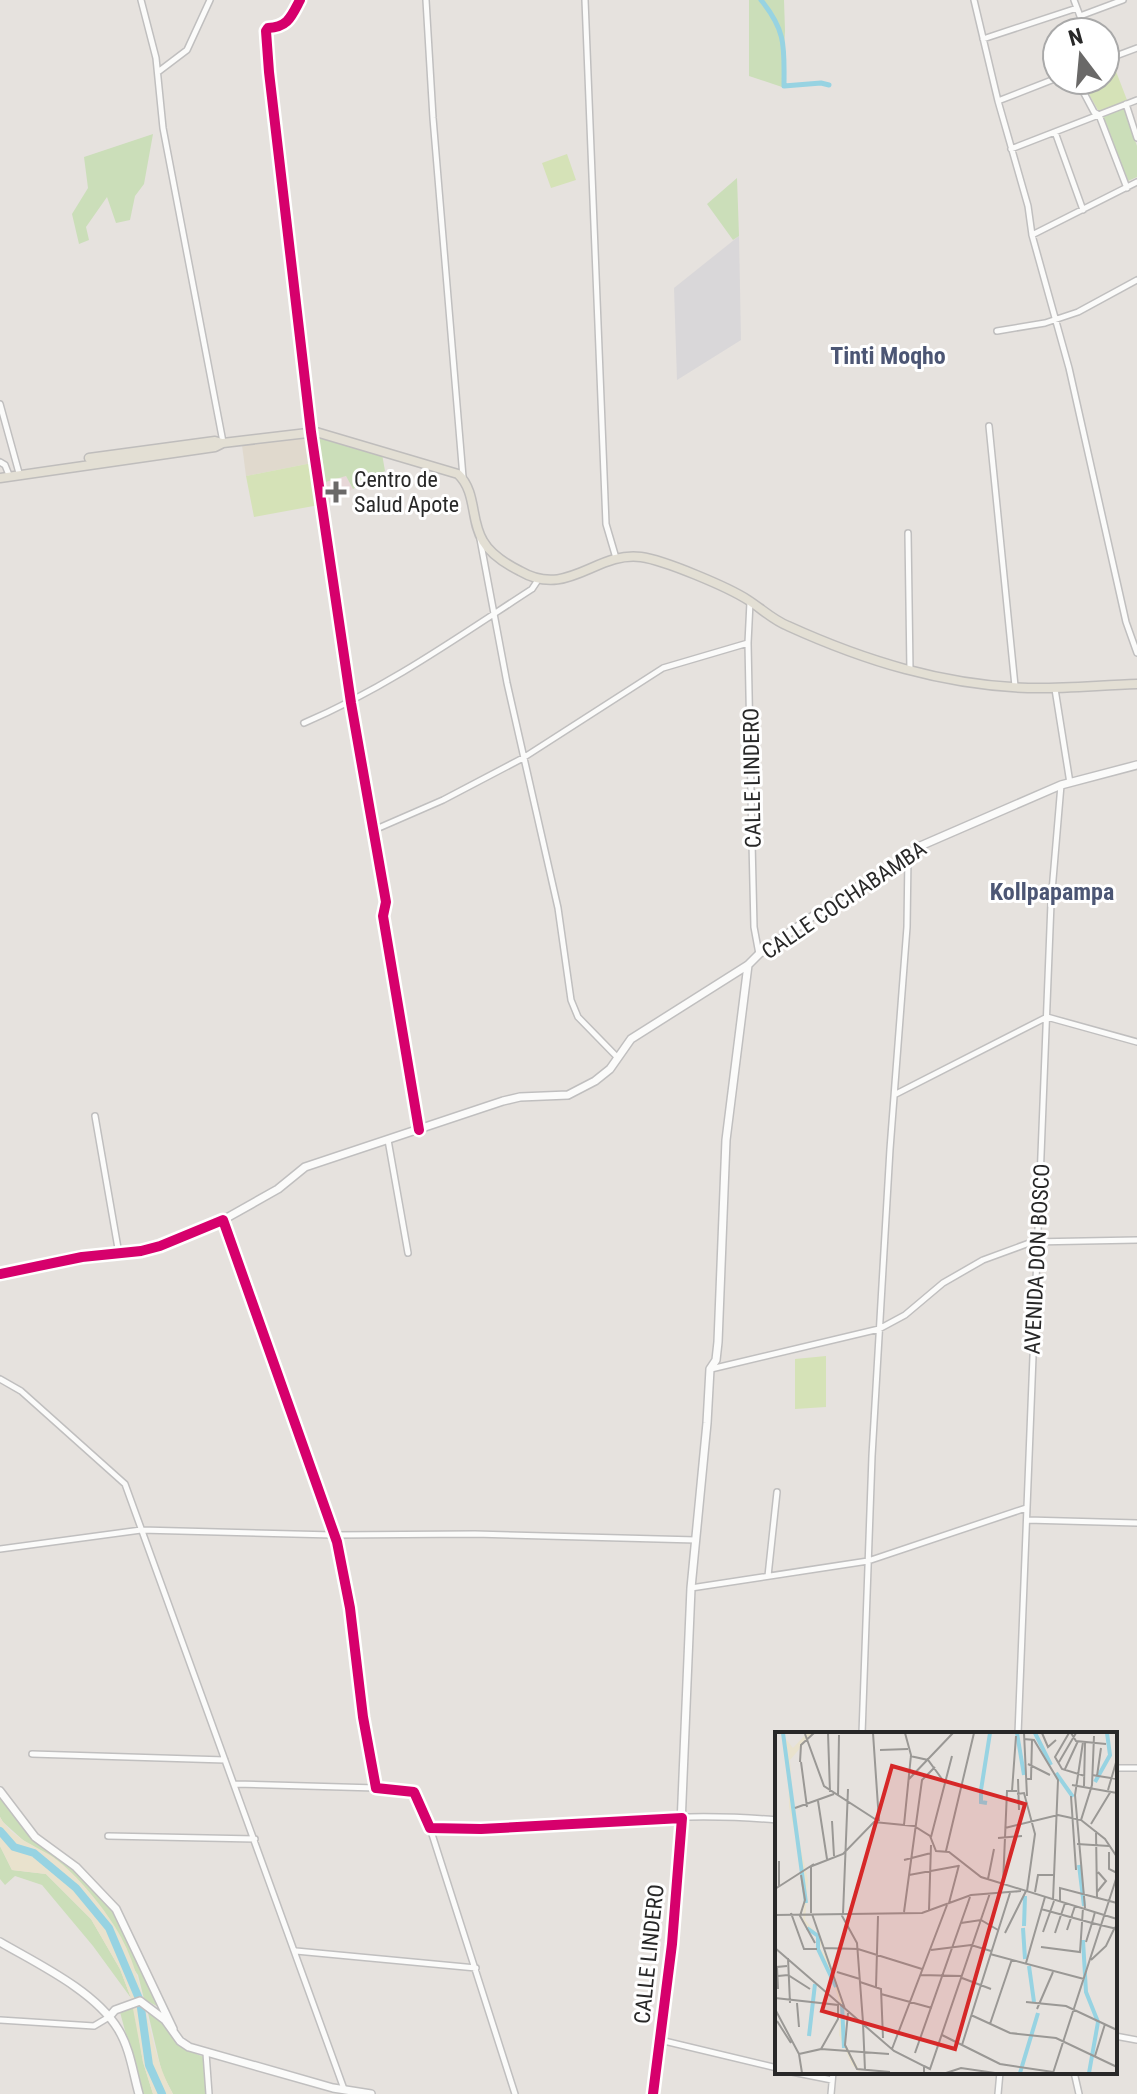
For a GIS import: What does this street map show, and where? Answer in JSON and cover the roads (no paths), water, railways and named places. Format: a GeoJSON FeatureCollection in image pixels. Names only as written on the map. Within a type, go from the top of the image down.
{"type":"FeatureCollection","features":[{"type":"Feature","properties":{"kind":"main road"},"geometry":{"type":"LineString","coordinates":[[4,474],[215,441],[223,443],[311,432],[453,472],[463,479],[469,490],[480,538],[497,557],[538,580],[555,581],[577,576],[616,558],[642,557],[726,588],[777,622],[892,668],[1015,686],[1137,684]]}},
{"type":"Feature","properties":{"kind":"street"},"geometry":{"type":"LineString","coordinates":[[141,0],[157,73],[163,128],[223,443]]}},
{"type":"Feature","properties":{"kind":"street"},"geometry":{"type":"LineString","coordinates":[[157,73],[187,50],[210,0]]}},
{"type":"Feature","properties":{"kind":"street"},"geometry":{"type":"LineString","coordinates":[[300,0],[289,21],[282,27],[268,28],[266,31],[311,432],[351,703],[386,902],[383,916],[419,1130]]}},
{"type":"Feature","properties":{"kind":"street"},"geometry":{"type":"LineString","coordinates":[[426,0],[463,479]]}},
{"type":"Feature","properties":{"kind":"street"},"geometry":{"type":"LineString","coordinates":[[585,0],[606,524],[616,558]]}},
{"type":"Feature","properties":{"kind":"street"},"geometry":{"type":"LineString","coordinates":[[974,0],[1086,438],[1126,622],[1137,653]]}},
{"type":"Feature","properties":{"kind":"street"},"geometry":{"type":"LineString","coordinates":[[1074,0],[1080,16],[1123,0]]}},
{"type":"Feature","properties":{"kind":"street"},"geometry":{"type":"LineString","coordinates":[[983,39],[1077,8]]}},
{"type":"Feature","properties":{"kind":"street"},"geometry":{"type":"LineString","coordinates":[[998,101],[1041,84]]}},
{"type":"Feature","properties":{"kind":"street"},"geometry":{"type":"LineString","coordinates":[[1086,96],[1099,115],[1127,188]]}},
{"type":"Feature","properties":{"kind":"street"},"geometry":{"type":"LineString","coordinates":[[1011,149],[1137,100]]}},
{"type":"Feature","properties":{"kind":"street"},"geometry":{"type":"LineString","coordinates":[[1126,104],[1137,138]]}},
{"type":"Feature","properties":{"kind":"street"},"geometry":{"type":"LineString","coordinates":[[1055,132],[1083,210]]}},
{"type":"Feature","properties":{"kind":"street"},"geometry":{"type":"LineString","coordinates":[[1032,235],[1137,182]]}},
{"type":"Feature","properties":{"kind":"street"},"geometry":{"type":"LineString","coordinates":[[997,331],[1078,312],[1137,280]]}},
{"type":"Feature","properties":{"kind":"street"},"geometry":{"type":"LineString","coordinates":[[0,404],[19,471]]}},
{"type":"Feature","properties":{"kind":"street"},"geometry":{"type":"LineString","coordinates":[[989,426],[1015,686]]}},
{"type":"Feature","properties":{"kind":"street"},"geometry":{"type":"LineString","coordinates":[[0,462],[5,465],[4,474]]}},
{"type":"Feature","properties":{"kind":"street"},"geometry":{"type":"LineString","coordinates":[[908,533],[910,672]]}},
{"type":"Feature","properties":{"kind":"street"},"geometry":{"type":"LineString","coordinates":[[480,538],[523,758],[558,908],[571,1000],[578,1017],[618,1058]]}},
{"type":"Feature","properties":{"kind":"street"},"geometry":{"type":"LineString","coordinates":[[304,723],[351,703],[416,666],[532,589],[538,580]]}},
{"type":"Feature","properties":{"kind":"street","name":"CALLE LINDERO"},"geometry":{"type":"LineString","coordinates":[[750,602],[748,643],[754,927],[759,954]]}},
{"type":"Feature","properties":{"kind":"street"},"geometry":{"type":"LineString","coordinates":[[374,830],[420,812],[523,758],[663,668],[748,643]]}},
{"type":"Feature","properties":{"kind":"street"},"geometry":{"type":"LineString","coordinates":[[1054,687],[1070,783]]}},
{"type":"Feature","properties":{"kind":"street","name":"CALLE COCHABAMBA"},"geometry":{"type":"LineString","coordinates":[[0,1274],[82,1257],[160,1246],[223,1220],[278,1189],[305,1167],[503,1101],[568,1095],[603,1075],[631,1039],[748,965],[843,895],[931,841],[1061,785],[1137,765]]}},
{"type":"Feature","properties":{"kind":"street","name":"AVENIDA DON BOSCO"},"geometry":{"type":"LineString","coordinates":[[1018,1732],[1051,903],[1061,785]]}},
{"type":"Feature","properties":{"kind":"street"},"geometry":{"type":"LineString","coordinates":[[862,1732],[879,1329],[907,927],[908,856]]}},
{"type":"Feature","properties":{"kind":"street","name":"CALLE LINDERO"},"geometry":{"type":"LineString","coordinates":[[653,2094],[672,1944],[682,1818],[691,1588],[710,1369],[716,1360],[726,1140],[748,965]]}},
{"type":"Feature","properties":{"kind":"street"},"geometry":{"type":"LineString","coordinates":[[895,1095],[1047,1017],[1137,1042]]}},
{"type":"Feature","properties":{"kind":"street"},"geometry":{"type":"LineString","coordinates":[[95,1116],[119,1254]]}},
{"type":"Feature","properties":{"kind":"street"},"geometry":{"type":"LineString","coordinates":[[388,1140],[408,1253]]}},
{"type":"Feature","properties":{"kind":"street"},"geometry":{"type":"LineString","coordinates":[[223,1220],[333,1535],[350,1608],[363,1717],[376,1788]]}},
{"type":"Feature","properties":{"kind":"street"},"geometry":{"type":"LineString","coordinates":[[710,1369],[879,1329],[905,1315],[943,1283],[983,1260],[1039,1240],[1137,1240]]}},
{"type":"Feature","properties":{"kind":"street"},"geometry":{"type":"LineString","coordinates":[[0,1379],[21,1391],[125,1484],[347,2091]]}},
{"type":"Feature","properties":{"kind":"street"},"geometry":{"type":"LineString","coordinates":[[768,1576],[777,1492]]}},
{"type":"Feature","properties":{"kind":"street"},"geometry":{"type":"LineString","coordinates":[[691,1588],[868,1561],[1026,1508]]}},
{"type":"Feature","properties":{"kind":"street"},"geometry":{"type":"LineString","coordinates":[[1027,1520],[1137,1523]]}},
{"type":"Feature","properties":{"kind":"street"},"geometry":{"type":"LineString","coordinates":[[0,1549],[141,1530],[696,1540]]}},
{"type":"Feature","properties":{"kind":"street"},"geometry":{"type":"LineString","coordinates":[[32,1754],[225,1760]]}},
{"type":"Feature","properties":{"kind":"street"},"geometry":{"type":"LineString","coordinates":[[235,1784],[414,1792],[430,1828],[515,2094]]}},
{"type":"Feature","properties":{"kind":"street"},"geometry":{"type":"LineString","coordinates":[[0,1791],[27,1828],[76,1867],[116,1909],[183,2044],[333,2088],[371,2094]]}},
{"type":"Feature","properties":{"kind":"street"},"geometry":{"type":"LineString","coordinates":[[430,1828],[481,1829],[682,1818],[775,1820]]}},
{"type":"Feature","properties":{"kind":"street"},"geometry":{"type":"LineString","coordinates":[[108,1836],[255,1839]]}},
{"type":"Feature","properties":{"kind":"street"},"geometry":{"type":"LineString","coordinates":[[0,1942],[53,1972],[104,2009],[118,2029],[139,2094]]}},
{"type":"Feature","properties":{"kind":"street"},"geometry":{"type":"LineString","coordinates":[[296,1951],[476,1968]]}},
{"type":"Feature","properties":{"kind":"street"},"geometry":{"type":"LineString","coordinates":[[0,2020],[94,2026],[101,2024],[115,2010],[140,2001],[173,2029]]}},
{"type":"Feature","properties":{"kind":"street"},"geometry":{"type":"LineString","coordinates":[[101,2024],[118,2029]]}},
{"type":"Feature","properties":{"kind":"street"},"geometry":{"type":"LineString","coordinates":[[1117,2036],[1137,2040]]}},
{"type":"Feature","properties":{"kind":"street"},"geometry":{"type":"LineString","coordinates":[[660,2040],[775,2068]]}},
{"type":"Feature","properties":{"kind":"street"},"geometry":{"type":"LineString","coordinates":[[206,2053],[209,2094]]}},
{"type":"Feature","properties":{"kind":"street"},"geometry":{"type":"LineString","coordinates":[[802,2074],[832,2080]]}},
{"type":"Feature","properties":{"kind":"street"},"geometry":{"type":"LineString","coordinates":[[831,2094],[833,2074]]}},
{"type":"Feature","properties":{"kind":"street"},"geometry":{"type":"LineString","coordinates":[[998,2094],[1000,2074]]}},
{"type":"Feature","properties":{"kind":"street"},"geometry":{"type":"LineString","coordinates":[[1074,2074],[1079,2094]]}},
{"type":"Feature","properties":{"kind":"waterway"},"geometry":{"type":"LineString","coordinates":[[761,0],[780,31],[784,86],[829,85]]}},
{"type":"Feature","properties":{"kind":"waterway"},"geometry":{"type":"LineString","coordinates":[[0,1831],[14,1847],[34,1853],[76,1888],[109,1928],[140,2001],[149,2065],[162,2094]]}},
{"type":"Feature","properties":{"kind":"place","name":"Centro de Salud Apote"},"geometry":{"type":"Point","coordinates":[336,492]}},
{"type":"Feature","properties":{"kind":"district","name":"Tinti Moqho"},"geometry":{"type":"Point","coordinates":[888,356]}},
{"type":"Feature","properties":{"kind":"district","name":"Kollpapampa"},"geometry":{"type":"Point","coordinates":[1052,892]}}]}
